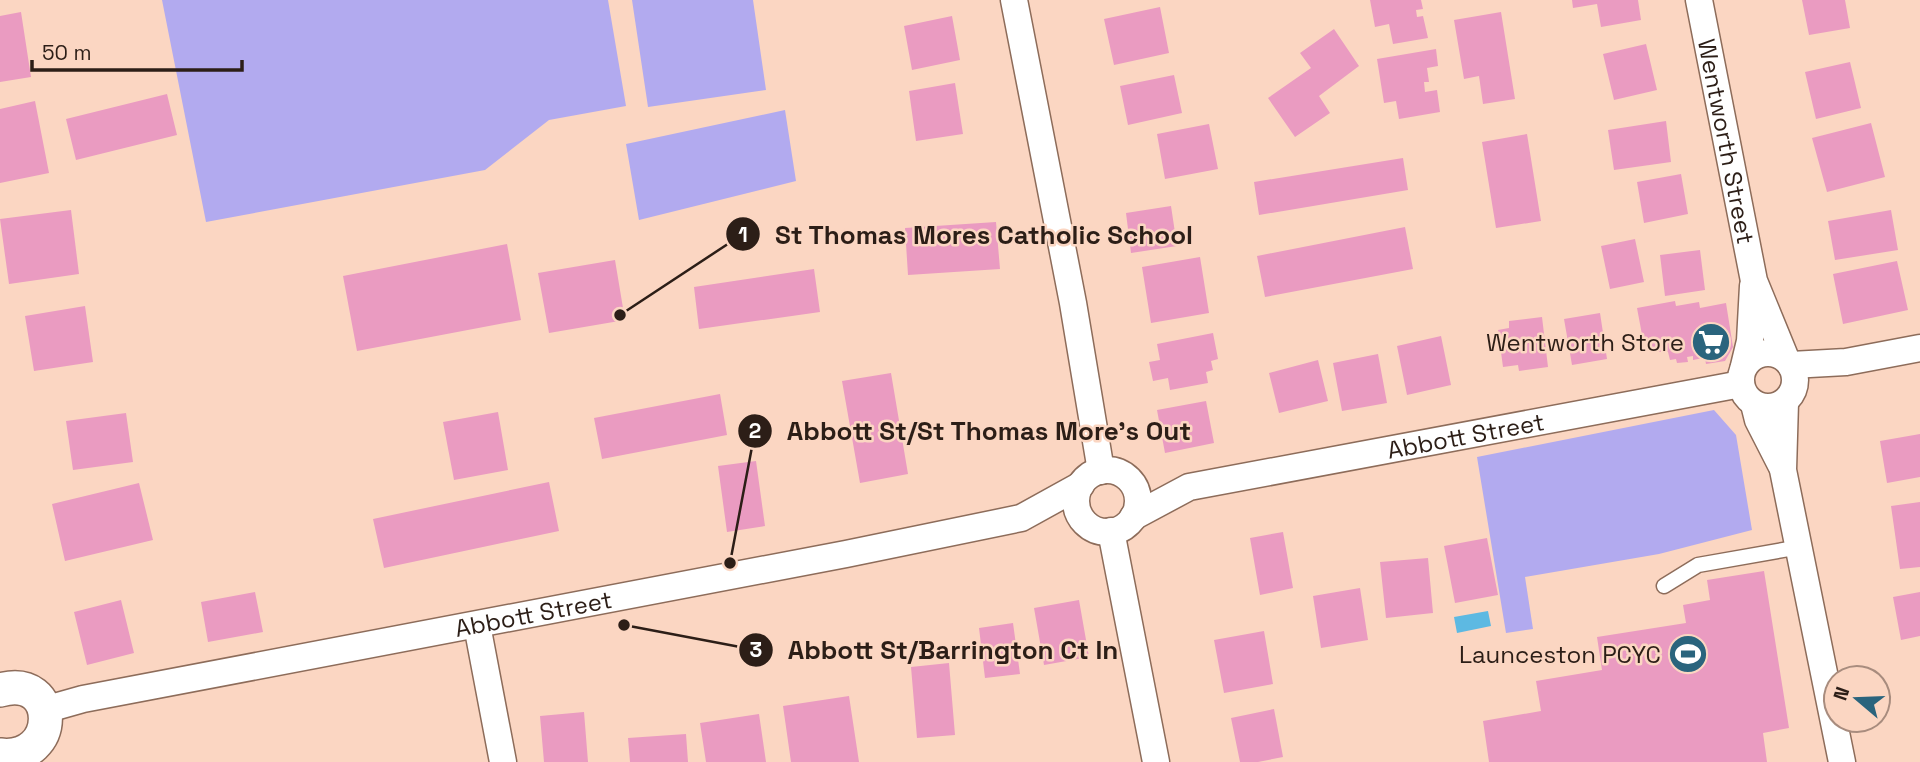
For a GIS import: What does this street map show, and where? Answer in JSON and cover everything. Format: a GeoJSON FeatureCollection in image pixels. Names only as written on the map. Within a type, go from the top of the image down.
{"type":"FeatureCollection","features":[{"type":"Feature","properties":{"kind":"street"},"geometry":{"type":"LineString","coordinates":[[1014,0],[1073,303],[1091,478]]}},
{"type":"Feature","properties":{"kind":"street","name":"Wentworth Street"},"geometry":{"type":"LineString","coordinates":[[1699,0],[1754,281],[1789,379],[1783,470]]}},
{"type":"Feature","properties":{"kind":"street","name":"Wentworth Street"},"geometry":{"type":"LineString","coordinates":[[1754,281],[1746,385],[1758,420],[1783,470],[1842,762]]}},
{"type":"Feature","properties":{"kind":"street"},"geometry":{"type":"LineString","coordinates":[[1789,379],[1766,352],[1749,359],[1746,385],[1770,408],[1789,379],[1846,362],[1920,348]]}},
{"type":"Feature","properties":{"kind":"street","name":"Abbott Street"},"geometry":{"type":"LineString","coordinates":[[1133,517],[1189,487],[1746,385]]}},
{"type":"Feature","properties":{"kind":"street"},"geometry":{"type":"LineString","coordinates":[[1118,472],[1134,486],[1138,497],[1137,508],[1126,526],[1099,528],[1079,516],[1076,495],[1091,478],[1118,472]]}},
{"type":"Feature","properties":{"kind":"street","name":"Abbott Street"},"geometry":{"type":"LineString","coordinates":[[44,710],[83,699],[1021,518],[1091,478]]}},
{"type":"Feature","properties":{"kind":"street","name":"Abbott Street"},"geometry":{"type":"LineString","coordinates":[[1128,478],[1189,487]]}},
{"type":"Feature","properties":{"kind":"street","name":"Abbott Street"},"geometry":{"type":"LineString","coordinates":[[1021,518],[1099,528]]}},
{"type":"Feature","properties":{"kind":"street"},"geometry":{"type":"LineString","coordinates":[[1099,528],[1156,762]]}},
{"type":"Feature","properties":{"kind":"street"},"geometry":{"type":"LineString","coordinates":[[477,625],[503,762]]}},
{"type":"Feature","properties":{"kind":"street"},"geometry":{"type":"LineString","coordinates":[[1,685],[27,691],[36,697],[44,710],[47,724],[43,739],[33,750],[13,758]]}},
{"type":"Feature","properties":{"kind":"lane"},"geometry":{"type":"LineString","coordinates":[[1664,586],[1698,565],[1800,547]]}},
{"type":"Feature","properties":{"kind":"shaded area"},"geometry":{"type":"Polygon","coordinates":[[[162,0],[608,0],[626,106],[549,120],[485,170],[206,222],[162,0]]]}},
{"type":"Feature","properties":{"kind":"shaded area"},"geometry":{"type":"Polygon","coordinates":[[[632,0],[753,0],[766,90],[648,107],[632,0]]]}},
{"type":"Feature","properties":{"kind":"shaded area"},"geometry":{"type":"Polygon","coordinates":[[[785,110],[796,181],[639,220],[626,144],[785,110]]]}},
{"type":"Feature","properties":{"kind":"shaded area"},"geometry":{"type":"Polygon","coordinates":[[[1714,410],[1736,435],[1752,530],[1659,554],[1525,577],[1533,629],[1506,633],[1477,457],[1714,410]]]}},
{"type":"Feature","properties":{"kind":"water"},"geometry":{"type":"Polygon","coordinates":[[[1488,611],[1491,626],[1457,633],[1454,617],[1488,611]]]}},
{"type":"Feature","properties":{"kind":"building"},"geometry":{"type":"Polygon","coordinates":[[[1370,0],[1421,0],[1423,9],[1416,10],[1417,17],[1423,16],[1428,38],[1393,44],[1389,24],[1375,27],[1370,0]]]}},
{"type":"Feature","properties":{"kind":"building"},"geometry":{"type":"Polygon","coordinates":[[[1572,0],[1638,0],[1641,20],[1601,27],[1597,4],[1573,8],[1572,0]]]}},
{"type":"Feature","properties":{"kind":"building"},"geometry":{"type":"Polygon","coordinates":[[[1802,0],[1845,0],[1850,28],[1809,35],[1802,0]]]}},
{"type":"Feature","properties":{"kind":"building"},"geometry":{"type":"Polygon","coordinates":[[[1160,7],[1169,53],[1114,65],[1104,19],[1160,7]]]}},
{"type":"Feature","properties":{"kind":"building"},"geometry":{"type":"Polygon","coordinates":[[[21,12],[31,77],[0,82],[0,16],[21,12]]]}},
{"type":"Feature","properties":{"kind":"building"},"geometry":{"type":"Polygon","coordinates":[[[1501,12],[1515,99],[1483,104],[1479,76],[1464,79],[1454,20],[1501,12]]]}},
{"type":"Feature","properties":{"kind":"building"},"geometry":{"type":"Polygon","coordinates":[[[952,16],[960,60],[912,70],[904,26],[952,16]]]}},
{"type":"Feature","properties":{"kind":"building"},"geometry":{"type":"Polygon","coordinates":[[[1334,29],[1359,66],[1319,96],[1330,113],[1295,137],[1268,98],[1311,68],[1300,53],[1334,29]]]}},
{"type":"Feature","properties":{"kind":"building"},"geometry":{"type":"Polygon","coordinates":[[[1646,44],[1657,90],[1614,100],[1603,54],[1646,44]]]}},
{"type":"Feature","properties":{"kind":"building"},"geometry":{"type":"Polygon","coordinates":[[[1436,49],[1438,66],[1427,68],[1429,82],[1424,82],[1425,92],[1437,90],[1440,112],[1399,119],[1396,101],[1384,103],[1377,59],[1436,49]]]}},
{"type":"Feature","properties":{"kind":"building"},"geometry":{"type":"Polygon","coordinates":[[[1850,62],[1861,108],[1816,119],[1805,72],[1850,62]]]}},
{"type":"Feature","properties":{"kind":"building"},"geometry":{"type":"Polygon","coordinates":[[[1174,75],[1182,113],[1128,125],[1120,86],[1174,75]]]}},
{"type":"Feature","properties":{"kind":"building"},"geometry":{"type":"Polygon","coordinates":[[[955,83],[963,134],[916,141],[909,91],[955,83]]]}},
{"type":"Feature","properties":{"kind":"building"},"geometry":{"type":"Polygon","coordinates":[[[167,94],[177,135],[76,160],[66,119],[167,94]]]}},
{"type":"Feature","properties":{"kind":"building"},"geometry":{"type":"Polygon","coordinates":[[[35,101],[49,173],[0,183],[0,109],[35,101]]]}},
{"type":"Feature","properties":{"kind":"building"},"geometry":{"type":"Polygon","coordinates":[[[1666,121],[1671,162],[1614,170],[1608,130],[1666,121]]]}},
{"type":"Feature","properties":{"kind":"building"},"geometry":{"type":"Polygon","coordinates":[[[1871,123],[1885,177],[1827,192],[1812,138],[1871,123]]]}},
{"type":"Feature","properties":{"kind":"building"},"geometry":{"type":"Polygon","coordinates":[[[1209,124],[1218,169],[1165,179],[1157,134],[1209,124]]]}},
{"type":"Feature","properties":{"kind":"building"},"geometry":{"type":"Polygon","coordinates":[[[1527,134],[1541,221],[1496,228],[1482,142],[1527,134]]]}},
{"type":"Feature","properties":{"kind":"building"},"geometry":{"type":"Polygon","coordinates":[[[1403,158],[1408,190],[1259,215],[1254,182],[1403,158]]]}},
{"type":"Feature","properties":{"kind":"building"},"geometry":{"type":"Polygon","coordinates":[[[1681,174],[1688,214],[1644,223],[1637,182],[1681,174]]]}},
{"type":"Feature","properties":{"kind":"building"},"geometry":{"type":"Polygon","coordinates":[[[1171,206],[1177,246],[1131,253],[1126,213],[1171,206]]]}},
{"type":"Feature","properties":{"kind":"building"},"geometry":{"type":"Polygon","coordinates":[[[71,210],[79,274],[9,284],[0,219],[71,210]]]}},
{"type":"Feature","properties":{"kind":"building"},"geometry":{"type":"Polygon","coordinates":[[[1891,210],[1898,250],[1835,260],[1828,221],[1891,210]]]}},
{"type":"Feature","properties":{"kind":"building"},"geometry":{"type":"Polygon","coordinates":[[[996,222],[1000,269],[908,275],[905,228],[996,222]]]}},
{"type":"Feature","properties":{"kind":"building"},"geometry":{"type":"Polygon","coordinates":[[[1405,227],[1413,269],[1265,297],[1257,256],[1405,227]]]}},
{"type":"Feature","properties":{"kind":"building"},"geometry":{"type":"Polygon","coordinates":[[[1635,239],[1644,282],[1610,289],[1601,246],[1635,239]]]}},
{"type":"Feature","properties":{"kind":"building"},"geometry":{"type":"Polygon","coordinates":[[[507,244],[521,320],[357,351],[343,276],[507,244]]]}},
{"type":"Feature","properties":{"kind":"building"},"geometry":{"type":"Polygon","coordinates":[[[1700,250],[1705,290],[1665,296],[1660,255],[1700,250]]]}},
{"type":"Feature","properties":{"kind":"building"},"geometry":{"type":"Polygon","coordinates":[[[1200,257],[1209,313],[1151,323],[1142,267],[1200,257]]]}},
{"type":"Feature","properties":{"kind":"building"},"geometry":{"type":"Polygon","coordinates":[[[615,260],[625,320],[549,333],[538,273],[615,260]]]}},
{"type":"Feature","properties":{"kind":"building"},"geometry":{"type":"Polygon","coordinates":[[[1897,261],[1908,310],[1843,324],[1833,274],[1897,261]]]}},
{"type":"Feature","properties":{"kind":"building"},"geometry":{"type":"Polygon","coordinates":[[[814,269],[820,312],[699,329],[694,287],[814,269]]]}},
{"type":"Feature","properties":{"kind":"building"},"geometry":{"type":"Polygon","coordinates":[[[1675,301],[1676,306],[1699,302],[1700,308],[1726,303],[1733,347],[1725,361],[1706,364],[1704,353],[1703,358],[1693,360],[1693,356],[1687,357],[1688,362],[1677,363],[1676,359],[1670,360],[1668,352],[1650,352],[1648,340],[1643,340],[1637,308],[1675,301]]]}},
{"type":"Feature","properties":{"kind":"building"},"geometry":{"type":"Polygon","coordinates":[[[85,306],[93,362],[34,371],[25,316],[85,306]]]}},
{"type":"Feature","properties":{"kind":"building"},"geometry":{"type":"Polygon","coordinates":[[[1600,313],[1607,359],[1572,365],[1564,319],[1600,313]]]}},
{"type":"Feature","properties":{"kind":"building"},"geometry":{"type":"Polygon","coordinates":[[[1542,317],[1548,367],[1519,371],[1518,365],[1503,367],[1498,330],[1509,328],[1509,321],[1542,317]]]}},
{"type":"Feature","properties":{"kind":"building"},"geometry":{"type":"Polygon","coordinates":[[[1213,333],[1218,359],[1211,361],[1213,370],[1206,372],[1208,383],[1170,390],[1168,378],[1153,381],[1149,362],[1160,360],[1157,344],[1213,333]]]}},
{"type":"Feature","properties":{"kind":"building"},"geometry":{"type":"Polygon","coordinates":[[[1441,336],[1451,385],[1407,395],[1397,346],[1441,336]]]}},
{"type":"Feature","properties":{"kind":"building"},"geometry":{"type":"Polygon","coordinates":[[[1378,354],[1387,403],[1342,411],[1333,363],[1378,354]]]}},
{"type":"Feature","properties":{"kind":"building"},"geometry":{"type":"Polygon","coordinates":[[[1318,360],[1328,401],[1279,413],[1269,373],[1318,360]]]}},
{"type":"Feature","properties":{"kind":"building"},"geometry":{"type":"Polygon","coordinates":[[[891,373],[908,474],[860,483],[842,381],[891,373]]]}},
{"type":"Feature","properties":{"kind":"building"},"geometry":{"type":"Polygon","coordinates":[[[720,394],[727,435],[602,459],[594,418],[720,394]]]}},
{"type":"Feature","properties":{"kind":"building"},"geometry":{"type":"Polygon","coordinates":[[[1206,401],[1214,443],[1165,453],[1157,410],[1206,401]]]}},
{"type":"Feature","properties":{"kind":"building"},"geometry":{"type":"Polygon","coordinates":[[[498,412],[508,470],[454,480],[443,422],[498,412]]]}},
{"type":"Feature","properties":{"kind":"building"},"geometry":{"type":"Polygon","coordinates":[[[126,413],[133,462],[73,470],[66,421],[126,413]]]}},
{"type":"Feature","properties":{"kind":"building"},"geometry":{"type":"Polygon","coordinates":[[[1920,434],[1920,477],[1887,483],[1880,441],[1920,434]]]}},
{"type":"Feature","properties":{"kind":"building"},"geometry":{"type":"Polygon","coordinates":[[[756,461],[765,526],[727,532],[718,466],[756,461]]]}},
{"type":"Feature","properties":{"kind":"building"},"geometry":{"type":"Polygon","coordinates":[[[549,482],[559,531],[384,568],[373,519],[549,482]]]}},
{"type":"Feature","properties":{"kind":"building"},"geometry":{"type":"Polygon","coordinates":[[[139,483],[153,540],[65,561],[52,504],[139,483]]]}},
{"type":"Feature","properties":{"kind":"building"},"geometry":{"type":"Polygon","coordinates":[[[1920,502],[1920,567],[1900,569],[1891,506],[1920,502]]]}},
{"type":"Feature","properties":{"kind":"building"},"geometry":{"type":"Polygon","coordinates":[[[1283,532],[1293,588],[1260,595],[1250,538],[1283,532]]]}},
{"type":"Feature","properties":{"kind":"building"},"geometry":{"type":"Polygon","coordinates":[[[1487,538],[1498,595],[1455,603],[1444,546],[1487,538]]]}},
{"type":"Feature","properties":{"kind":"building"},"geometry":{"type":"Polygon","coordinates":[[[1428,558],[1433,613],[1386,618],[1380,562],[1428,558]]]}},
{"type":"Feature","properties":{"kind":"building","name":"Launceston PCYC"},"geometry":{"type":"Polygon","coordinates":[[[1764,571],[1789,728],[1763,733],[1767,762],[1489,762],[1483,721],[1541,711],[1536,681],[1602,670],[1597,637],[1686,623],[1683,605],[1710,600],[1707,580],[1764,571]]]}},
{"type":"Feature","properties":{"kind":"building"},"geometry":{"type":"Polygon","coordinates":[[[1360,588],[1368,640],[1321,648],[1313,596],[1360,588]]]}},
{"type":"Feature","properties":{"kind":"building"},"geometry":{"type":"Polygon","coordinates":[[[255,592],[263,632],[208,642],[201,602],[255,592]]]}},
{"type":"Feature","properties":{"kind":"building"},"geometry":{"type":"Polygon","coordinates":[[[1920,592],[1920,636],[1901,640],[1893,597],[1920,592]]]}},
{"type":"Feature","properties":{"kind":"building"},"geometry":{"type":"Polygon","coordinates":[[[121,600],[134,653],[87,665],[74,612],[121,600]]]}},
{"type":"Feature","properties":{"kind":"building"},"geometry":{"type":"Polygon","coordinates":[[[1079,600],[1089,657],[1044,665],[1034,608],[1079,600]]]}},
{"type":"Feature","properties":{"kind":"building"},"geometry":{"type":"Polygon","coordinates":[[[1013,623],[1020,674],[985,678],[979,628],[1013,623]]]}},
{"type":"Feature","properties":{"kind":"building"},"geometry":{"type":"Polygon","coordinates":[[[1264,631],[1273,684],[1224,693],[1214,640],[1264,631]]]}},
{"type":"Feature","properties":{"kind":"building"},"geometry":{"type":"Polygon","coordinates":[[[949,663],[955,735],[917,738],[911,667],[949,663]]]}},
{"type":"Feature","properties":{"kind":"building"},"geometry":{"type":"Polygon","coordinates":[[[849,696],[859,762],[791,762],[783,706],[849,696]]]}},
{"type":"Feature","properties":{"kind":"building"},"geometry":{"type":"Polygon","coordinates":[[[1274,709],[1283,757],[1240,762],[1231,718],[1274,709]]]}},
{"type":"Feature","properties":{"kind":"building"},"geometry":{"type":"Polygon","coordinates":[[[584,712],[588,762],[544,762],[540,716],[584,712]]]}},
{"type":"Feature","properties":{"kind":"building"},"geometry":{"type":"Polygon","coordinates":[[[759,714],[766,762],[706,762],[700,723],[759,714]]]}},
{"type":"Feature","properties":{"kind":"building"},"geometry":{"type":"Polygon","coordinates":[[[686,734],[688,762],[630,762],[628,738],[686,734]]]}},
{"type":"Feature","properties":{"kind":"place","name":"St Thomas Mores Catholic School"},"geometry":{"type":"Point","coordinates":[620,315]}},
{"type":"Feature","properties":{"kind":"place","name":"Wentworth Store"},"geometry":{"type":"Point","coordinates":[1711,342]}},
{"type":"Feature","properties":{"kind":"place","name":"Abbott St/St Thomas More's Out"},"geometry":{"type":"Point","coordinates":[730,563]}},
{"type":"Feature","properties":{"kind":"place","name":"Abbott St/Barrington Ct In"},"geometry":{"type":"Point","coordinates":[624,625]}},
{"type":"Feature","properties":{"kind":"place","name":"Launceston PCYC"},"geometry":{"type":"Point","coordinates":[1688,654]}}]}
